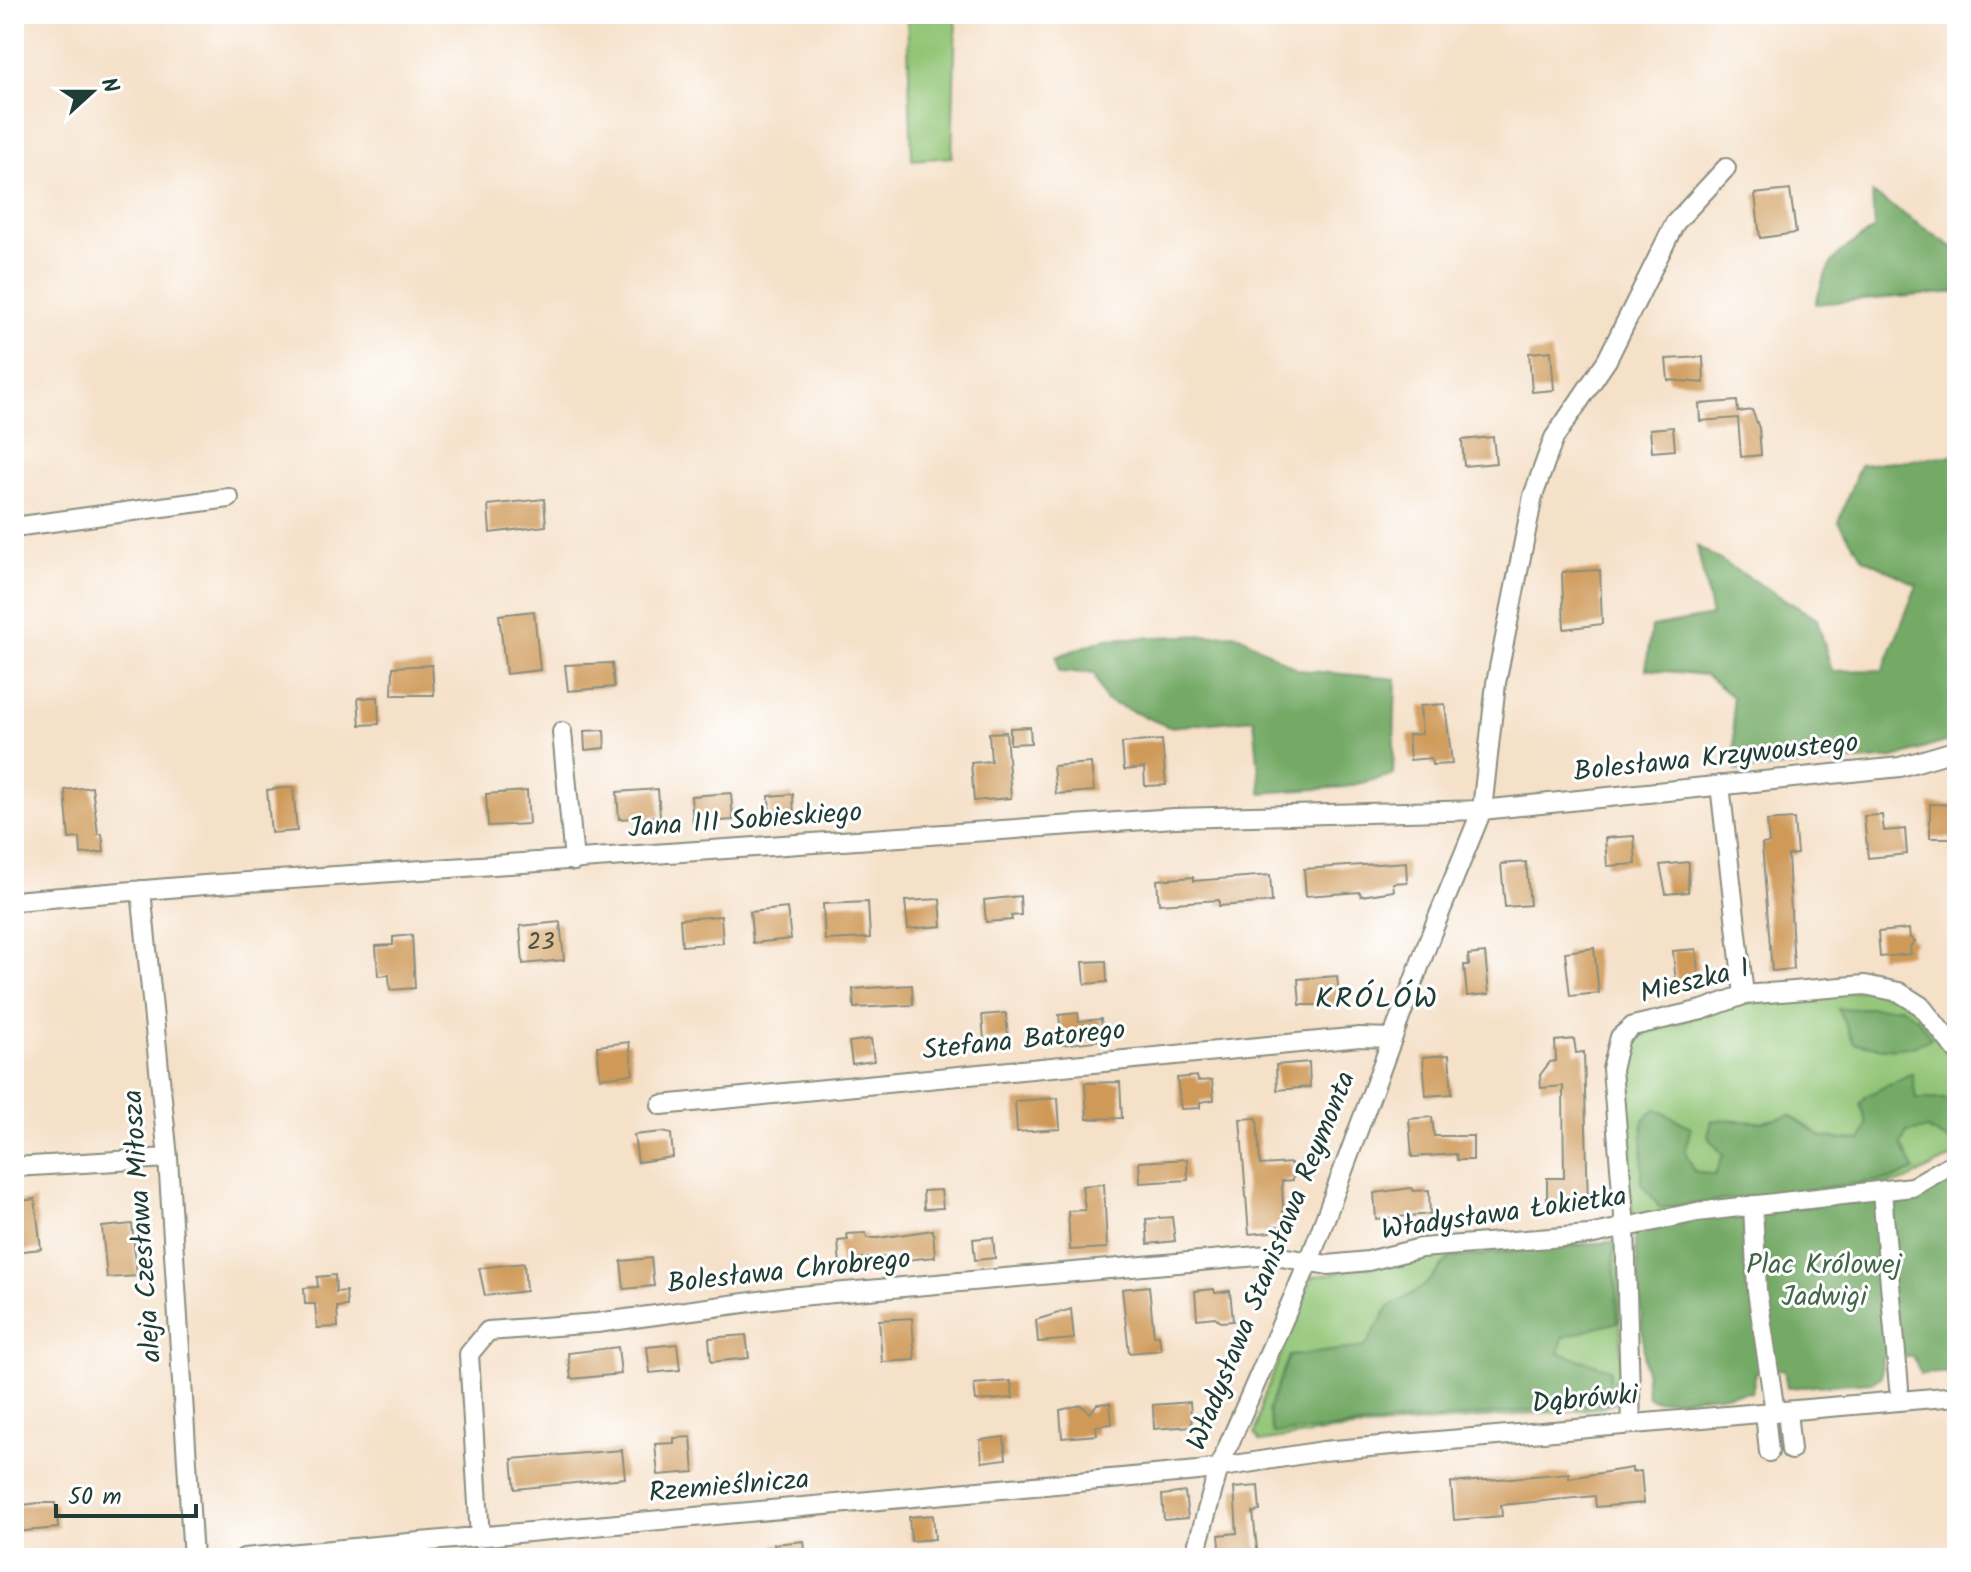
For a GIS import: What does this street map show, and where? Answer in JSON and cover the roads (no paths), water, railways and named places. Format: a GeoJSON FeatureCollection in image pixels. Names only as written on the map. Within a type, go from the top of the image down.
{"type":"FeatureCollection","features":[{"type":"Feature","properties":{"kind":"street","name":"Władysława Stanisława Reymonta"},"geometry":{"type":"LineString","coordinates":[[1194,1558],[1219,1467],[1310,1259],[1392,1038],[1482,810],[1496,683],[1533,496],[1554,438],[1607,360],[1675,223],[1726,168]]}},
{"type":"Feature","properties":{"kind":"street"},"geometry":{"type":"LineString","coordinates":[[14,527],[229,498]]}},
{"type":"Feature","properties":{"kind":"street"},"geometry":{"type":"LineString","coordinates":[[562,732],[574,861]]}},
{"type":"Feature","properties":{"kind":"street","name":"Bolesława Krzywoustego"},"geometry":{"type":"LineString","coordinates":[[1482,810],[1900,767],[1954,751]]}},
{"type":"Feature","properties":{"kind":"street"},"geometry":{"type":"LineString","coordinates":[[1720,785],[1744,995]]}},
{"type":"Feature","properties":{"kind":"street","name":"Jana III Sobieskiego"},"geometry":{"type":"LineString","coordinates":[[14,901],[1175,818],[1482,810]]}},
{"type":"Feature","properties":{"kind":"street","name":"aleja Czesława Miłosza"},"geometry":{"type":"LineString","coordinates":[[141,890],[168,1158],[193,1558]]}},
{"type":"Feature","properties":{"kind":"street","name":"Mieszka I"},"geometry":{"type":"LineString","coordinates":[[1631,1424],[1625,1228],[1612,1069],[1620,1037],[1633,1026],[1702,1010],[1744,995],[1865,985],[1899,992],[1921,1006],[1957,1051]]}},
{"type":"Feature","properties":{"kind":"street","name":"Stefana Batorego"},"geometry":{"type":"LineString","coordinates":[[661,1105],[1360,1037],[1392,1038]]}},
{"type":"Feature","properties":{"kind":"street"},"geometry":{"type":"LineString","coordinates":[[14,1167],[168,1158]]}},
{"type":"Feature","properties":{"kind":"street","name":"Władysława Łokietka"},"geometry":{"type":"LineString","coordinates":[[1310,1259],[1328,1265],[1368,1261],[1421,1248],[1589,1235],[1697,1212],[1882,1192],[1912,1187],[1957,1161]]}},
{"type":"Feature","properties":{"kind":"street"},"geometry":{"type":"LineString","coordinates":[[1882,1192],[1899,1388]]}},
{"type":"Feature","properties":{"kind":"street"},"geometry":{"type":"LineString","coordinates":[[1753,1205],[1757,1291],[1776,1412],[1791,1450]]}},
{"type":"Feature","properties":{"kind":"street","name":"Bolesława Chrobrego"},"geometry":{"type":"LineString","coordinates":[[480,1538],[469,1354],[488,1331],[597,1323],[788,1297],[1269,1255],[1310,1259]]}},
{"type":"Feature","properties":{"kind":"street","name":"Dąbrówki"},"geometry":{"type":"LineString","coordinates":[[1219,1467],[1323,1451],[1957,1396]]}},
{"type":"Feature","properties":{"kind":"street"},"geometry":{"type":"LineString","coordinates":[[1769,1452],[1776,1412]]}},
{"type":"Feature","properties":{"kind":"street","name":"Rzemieślnicza"},"geometry":{"type":"LineString","coordinates":[[244,1558],[456,1549],[480,1538],[1219,1467]]}},
{"type":"Feature","properties":{"kind":"district","name":"KRÓLÓW"},"geometry":{"type":"Point","coordinates":[1377,1000]}},
{"type":"Feature","properties":{"kind":"park label","name":"Plac Królowej Jadwigi"},"geometry":{"type":"Point","coordinates":[1824,1281]}}]}
